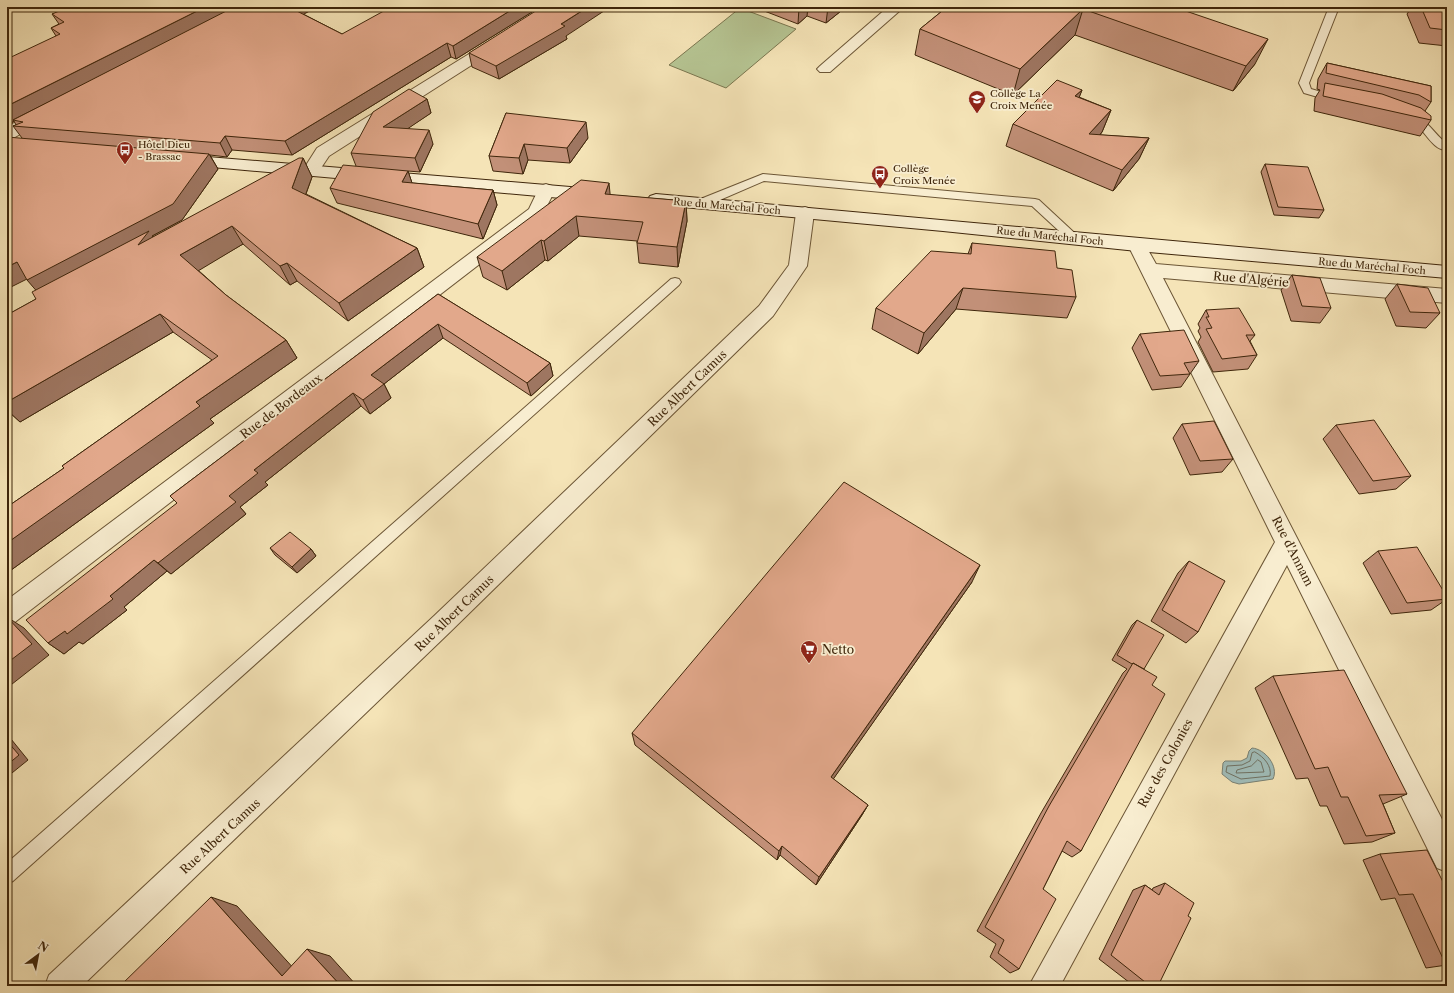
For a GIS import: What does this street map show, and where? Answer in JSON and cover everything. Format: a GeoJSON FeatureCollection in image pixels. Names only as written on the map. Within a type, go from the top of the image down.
{"type":"FeatureCollection","features":[{"type":"Feature","properties":{"kind":"street"},"geometry":{"type":"LineString","coordinates":[[825,70],[897,7]]}},
{"type":"Feature","properties":{"kind":"street"},"geometry":{"type":"LineString","coordinates":[[311,170],[323,152],[506,37]]}},
{"type":"Feature","properties":{"kind":"street"},"geometry":{"type":"LineString","coordinates":[[7,136],[20,126],[55,108]]}},
{"type":"Feature","properties":{"kind":"street"},"geometry":{"type":"LineString","coordinates":[[167,158],[609,196]]}},
{"type":"Feature","properties":{"kind":"street"},"geometry":{"type":"LineString","coordinates":[[260,186],[276,167]]}},
{"type":"Feature","properties":{"kind":"street","name":"Rue de Bordeaux"},"geometry":{"type":"LineString","coordinates":[[7,614],[147,510],[536,212],[546,190]]}},
{"type":"Feature","properties":{"kind":"street","name":"Rue du Maréchal Foch"},"geometry":{"type":"LineString","coordinates":[[640,198],[943,225],[1138,246],[1447,272]]}},
{"type":"Feature","properties":{"kind":"street","name":"Rue Albert Camus"},"geometry":{"type":"LineString","coordinates":[[60,986],[431,635],[766,311],[798,266],[805,213]]}},
{"type":"Feature","properties":{"kind":"street","name":"Rue d'Annam"},"geometry":{"type":"LineString","coordinates":[[1138,246],[1447,858]]}},
{"type":"Feature","properties":{"kind":"street","name":"Rue d'Algérie"},"geometry":{"type":"LineString","coordinates":[[1150,270],[1447,296]]}},
{"type":"Feature","properties":{"kind":"street","name":"Rue des Colonies"},"geometry":{"type":"LineString","coordinates":[[1044,986],[1288,541]]}},
{"type":"Feature","properties":{"kind":"lane"},"geometry":{"type":"LineString","coordinates":[[1334,7],[1304,83],[1307,91],[1322,97],[1344,101]]}},
{"type":"Feature","properties":{"kind":"lane"},"geometry":{"type":"LineString","coordinates":[[1403,114],[1416,119],[1445,147]]}},
{"type":"Feature","properties":{"kind":"lane"},"geometry":{"type":"LineString","coordinates":[[702,203],[763,177],[1028,202],[1035,203],[1076,239]]}},
{"type":"Feature","properties":{"kind":"lane"},"geometry":{"type":"LineString","coordinates":[[7,874],[675,282]]}},
{"type":"Feature","properties":{"kind":"green space"},"geometry":{"type":"Polygon","coordinates":[[[740,8],[796,29],[726,88],[669,65],[740,8]]]}},
{"type":"Feature","properties":{"kind":"water"},"geometry":{"type":"Polygon","coordinates":[[[1252,748],[1262,751],[1270,759],[1274,769],[1273,779],[1239,784],[1232,782],[1222,774],[1223,763],[1225,761],[1241,761],[1247,758],[1249,751],[1252,748]]]}},
{"type":"Feature","properties":{"kind":"building"},"geometry":{"type":"Polygon","coordinates":[[[69,7],[205,7],[7,106],[7,59],[60,34],[51,28],[64,22],[52,14],[69,7]]]}},
{"type":"Feature","properties":{"kind":"building"},"geometry":{"type":"Polygon","coordinates":[[[234,7],[289,7],[342,34],[391,7],[516,7],[453,46],[447,43],[285,141],[225,136],[220,143],[13,126],[23,122],[13,120],[234,7]]]}},
{"type":"Feature","properties":{"kind":"building"},"geometry":{"type":"Polygon","coordinates":[[[542,7],[588,7],[561,24],[565,26],[496,66],[469,53],[542,7]]]}},
{"type":"Feature","properties":{"kind":"building"},"geometry":{"type":"Polygon","coordinates":[[[947,7],[1174,7],[1268,39],[1246,66],[1083,9],[1020,69],[920,29],[947,7]]]}},
{"type":"Feature","properties":{"kind":"building"},"geometry":{"type":"Polygon","coordinates":[[[1421,7],[1447,7],[1447,30],[1430,28],[1421,7]]]}},
{"type":"Feature","properties":{"kind":"building"},"geometry":{"type":"Polygon","coordinates":[[[1327,63],[1431,86],[1431,102],[1419,95],[1326,73],[1327,63]]]}},
{"type":"Feature","properties":{"kind":"building"},"geometry":{"type":"Polygon","coordinates":[[[1057,80],[1082,90],[1075,96],[1111,110],[1089,134],[1149,138],[1122,170],[1013,124],[1057,80]]]}},
{"type":"Feature","properties":{"kind":"building"},"geometry":{"type":"Polygon","coordinates":[[[1325,83],[1382,94],[1421,108],[1431,116],[1431,120],[1323,96],[1325,83]]]}},
{"type":"Feature","properties":{"kind":"building"},"geometry":{"type":"Polygon","coordinates":[[[409,89],[427,99],[383,127],[429,130],[415,158],[351,153],[373,112],[409,89]]]}},
{"type":"Feature","properties":{"kind":"building"},"geometry":{"type":"Polygon","coordinates":[[[506,113],[586,122],[567,148],[524,144],[519,158],[489,156],[506,113]]]}},
{"type":"Feature","properties":{"kind":"building"},"geometry":{"type":"Polygon","coordinates":[[[7,137],[209,154],[173,204],[27,280],[17,262],[7,267],[7,158],[9,156],[7,157],[7,137]]]}},
{"type":"Feature","properties":{"kind":"building"},"geometry":{"type":"Polygon","coordinates":[[[299,158],[303,158],[292,188],[417,248],[339,303],[287,263],[280,266],[232,226],[180,255],[226,295],[286,340],[196,402],[200,406],[7,543],[7,507],[64,468],[62,466],[218,356],[160,314],[7,402],[7,315],[36,299],[32,292],[149,231],[138,245],[299,158]]]}},
{"type":"Feature","properties":{"kind":"building"},"geometry":{"type":"Polygon","coordinates":[[[1265,164],[1308,167],[1324,210],[1278,207],[1265,164]]]}},
{"type":"Feature","properties":{"kind":"building"},"geometry":{"type":"Polygon","coordinates":[[[343,165],[408,171],[402,182],[493,190],[478,224],[330,188],[343,165]]]}},
{"type":"Feature","properties":{"kind":"building"},"geometry":{"type":"Polygon","coordinates":[[[581,180],[609,183],[605,194],[686,201],[677,247],[637,243],[643,222],[576,216],[544,241],[541,240],[502,271],[477,257],[581,180]]]}},
{"type":"Feature","properties":{"kind":"building"},"geometry":{"type":"Polygon","coordinates":[[[972,243],[1055,251],[1057,268],[1072,270],[1076,297],[963,288],[924,333],[876,308],[931,251],[971,254],[972,243]]]}},
{"type":"Feature","properties":{"kind":"building"},"geometry":{"type":"Polygon","coordinates":[[[1292,275],[1320,278],[1331,308],[1302,306],[1292,275]]]}},
{"type":"Feature","properties":{"kind":"building"},"geometry":{"type":"Polygon","coordinates":[[[1397,284],[1428,288],[1440,313],[1410,312],[1397,284]]]}},
{"type":"Feature","properties":{"kind":"building"},"geometry":{"type":"Polygon","coordinates":[[[438,294],[550,363],[527,383],[438,324],[371,375],[384,384],[363,400],[353,393],[254,470],[258,473],[229,496],[236,502],[158,563],[154,560],[110,596],[113,599],[67,634],[65,631],[48,643],[26,620],[177,503],[170,496],[438,294]]]}},
{"type":"Feature","properties":{"kind":"building"},"geometry":{"type":"Polygon","coordinates":[[[1239,308],[1255,335],[1246,335],[1257,355],[1222,359],[1206,329],[1212,328],[1206,317],[1209,317],[1206,310],[1239,308]]]}},
{"type":"Feature","properties":{"kind":"building"},"geometry":{"type":"Polygon","coordinates":[[[1184,330],[1199,361],[1184,363],[1190,374],[1160,376],[1140,334],[1184,330]]]}},
{"type":"Feature","properties":{"kind":"building"},"geometry":{"type":"Polygon","coordinates":[[[1374,420],[1411,476],[1373,481],[1336,425],[1374,420]]]}},
{"type":"Feature","properties":{"kind":"building"},"geometry":{"type":"Polygon","coordinates":[[[1214,421],[1233,459],[1200,461],[1182,424],[1214,421]]]}},
{"type":"Feature","properties":{"kind":"building","name":"Netto"},"geometry":{"type":"Polygon","coordinates":[[[844,482],[980,565],[831,777],[868,805],[819,877],[782,846],[779,851],[632,733],[844,482]]]}},
{"type":"Feature","properties":{"kind":"building"},"geometry":{"type":"Polygon","coordinates":[[[290,532],[311,549],[292,567],[270,548],[290,532]]]}},
{"type":"Feature","properties":{"kind":"building"},"geometry":{"type":"Polygon","coordinates":[[[1417,547],[1447,599],[1407,603],[1378,551],[1417,547]]]}},
{"type":"Feature","properties":{"kind":"building"},"geometry":{"type":"Polygon","coordinates":[[[1189,561],[1225,581],[1198,632],[1162,610],[1189,561]]]}},
{"type":"Feature","properties":{"kind":"building"},"geometry":{"type":"Polygon","coordinates":[[[7,617],[32,644],[7,663],[7,617]]]}},
{"type":"Feature","properties":{"kind":"building"},"geometry":{"type":"Polygon","coordinates":[[[1137,620],[1164,635],[1144,669],[1117,655],[1137,620]]]}},
{"type":"Feature","properties":{"kind":"building"},"geometry":{"type":"Polygon","coordinates":[[[1133,663],[1157,677],[1152,685],[1165,694],[1081,851],[1067,841],[1043,889],[1056,899],[1019,969],[998,953],[1004,940],[985,927],[1049,806],[1133,663]]]}},
{"type":"Feature","properties":{"kind":"building"},"geometry":{"type":"Polygon","coordinates":[[[1344,670],[1407,794],[1379,795],[1395,833],[1366,836],[1348,797],[1341,797],[1328,767],[1315,769],[1273,676],[1344,670]]]}},
{"type":"Feature","properties":{"kind":"building"},"geometry":{"type":"Polygon","coordinates":[[[7,741],[19,755],[7,765],[7,741]]]}},
{"type":"Feature","properties":{"kind":"building"},"geometry":{"type":"Polygon","coordinates":[[[1427,850],[1447,890],[1447,965],[1413,894],[1399,895],[1380,854],[1427,850]]]}},
{"type":"Feature","properties":{"kind":"building"},"geometry":{"type":"Polygon","coordinates":[[[1165,883],[1194,903],[1188,916],[1191,918],[1158,986],[1150,986],[1111,955],[1145,885],[1159,895],[1165,883]]]}},
{"type":"Feature","properties":{"kind":"building"},"geometry":{"type":"Polygon","coordinates":[[[211,897],[282,976],[307,949],[341,986],[120,986],[211,897]]]}},
{"type":"Feature","properties":{"kind":"place","name":"Collège La Croix Menée"},"geometry":{"type":"Point","coordinates":[977,114]}},
{"type":"Feature","properties":{"kind":"place","name":"Hôtel Dieu - Brassac"},"geometry":{"type":"Point","coordinates":[125,165]}},
{"type":"Feature","properties":{"kind":"place","name":"Collège Croix Menée"},"geometry":{"type":"Point","coordinates":[880,189]}},
{"type":"Feature","properties":{"kind":"place","name":"Netto"},"geometry":{"type":"Point","coordinates":[809,664]}}]}
